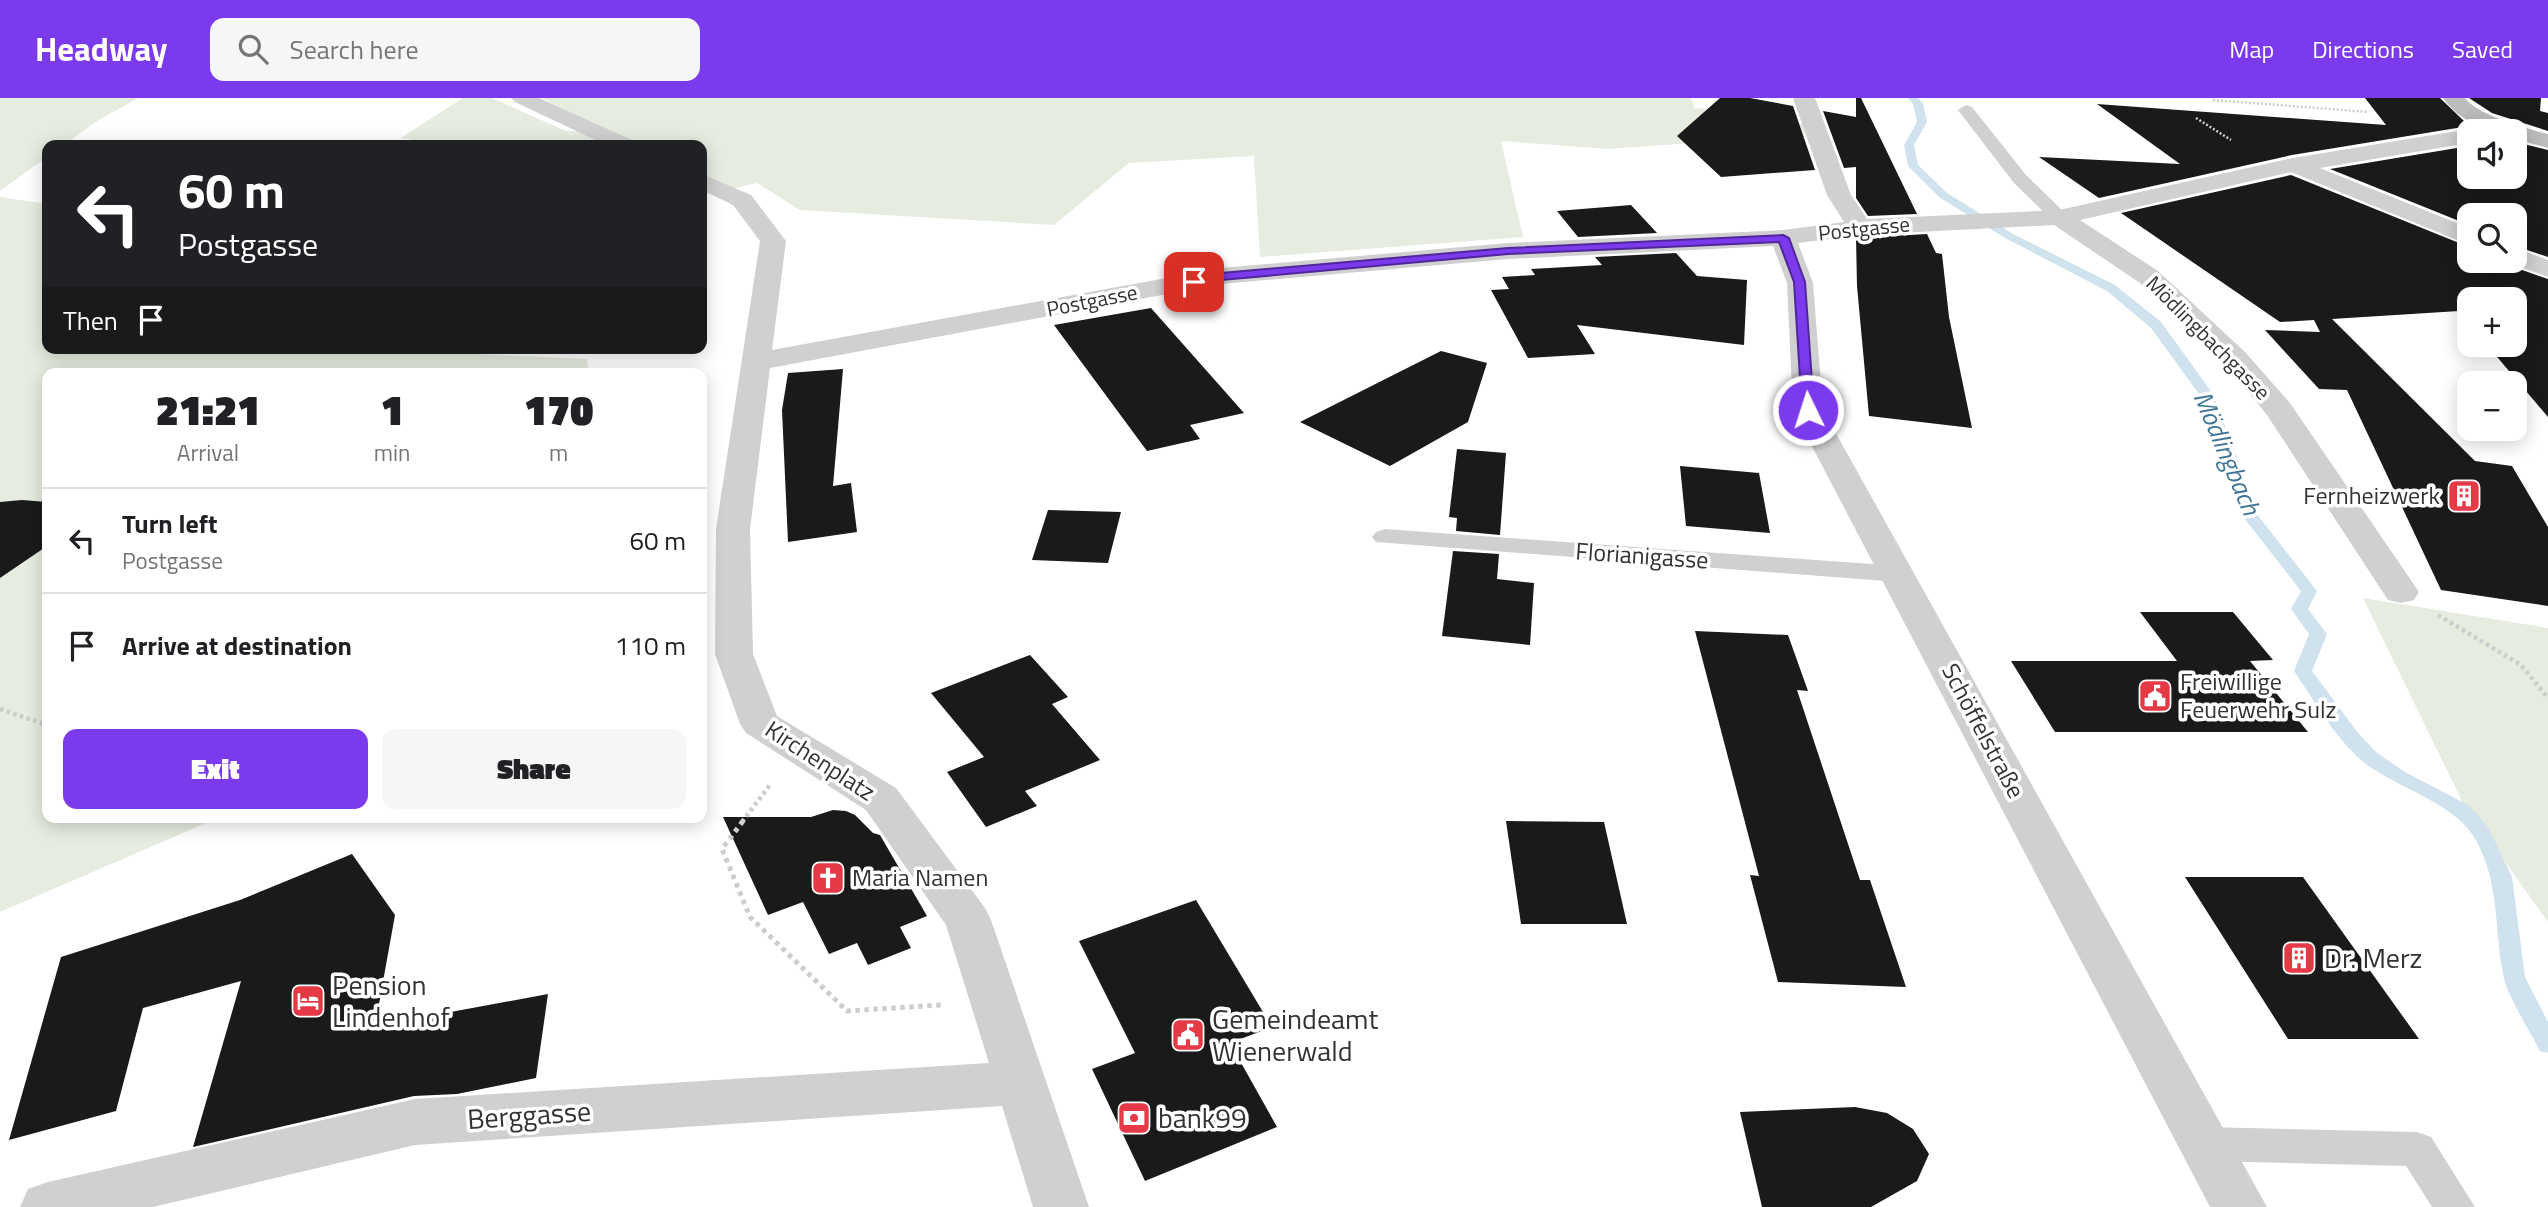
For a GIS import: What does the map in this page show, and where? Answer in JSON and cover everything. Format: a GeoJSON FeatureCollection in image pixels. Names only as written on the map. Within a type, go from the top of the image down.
{"type":"FeatureCollection","features":[{"type":"Feature","properties":{"kind":"main road"},"geometry":{"type":"LineString","coordinates":[[2454,98],[2464,111],[2482,119]]}},
{"type":"Feature","properties":{"kind":"main road"},"geometry":{"type":"LineString","coordinates":[[2527,136],[2548,141]]}},
{"type":"Feature","properties":{"kind":"street"},"geometry":{"type":"LineString","coordinates":[[522,98],[613,140]]}},
{"type":"Feature","properties":{"kind":"street"},"geometry":{"type":"LineString","coordinates":[[1804,98],[1839,195],[1860,227]]}},
{"type":"Feature","properties":{"kind":"street","name":"Postgasse"},"geometry":{"type":"LineString","coordinates":[[757,362],[1221,276],[1508,251],[1783,238],[1860,227],[2059,216],[2293,165],[2457,138]]}},
{"type":"Feature","properties":{"kind":"street"},"geometry":{"type":"LineString","coordinates":[[2293,165],[2457,232]]}},
{"type":"Feature","properties":{"kind":"street","name":"Kirchenplatz"},"geometry":{"type":"LineString","coordinates":[[707,183],[742,200],[773,241],[733,528],[734,654],[760,724],[881,799],[968,920],[1061,1207]]}},
{"type":"Feature","properties":{"kind":"street","name":"Mödlingbachgasse"},"geometry":{"type":"LineString","coordinates":[[2059,216],[2149,277],[2235,359],[2279,410],[2401,592]]}},
{"type":"Feature","properties":{"kind":"street","name":"Schöffelstraße"},"geometry":{"type":"LineString","coordinates":[[1783,238],[1800,282],[1808,410],[2239,1207]]}},
{"type":"Feature","properties":{"kind":"street"},"geometry":{"type":"LineString","coordinates":[[2527,261],[2548,269]]}},
{"type":"Feature","properties":{"kind":"street","name":"Berggasse"},"geometry":{"type":"LineString","coordinates":[[48,1207],[415,1122],[1019,1083]]}},
{"type":"Feature","properties":{"kind":"lane"},"geometry":{"type":"LineString","coordinates":[[1966,110],[2020,179],[2059,216]]}},
{"type":"Feature","properties":{"kind":"lane","name":"Florianigasse"},"geometry":{"type":"LineString","coordinates":[[1385,537],[1899,574]]}},
{"type":"Feature","properties":{"kind":"lane"},"geometry":{"type":"LineString","coordinates":[[2206,1144],[2417,1149],[2455,1207]]}},
{"type":"Feature","properties":{"kind":"path"},"geometry":{"type":"LineString","coordinates":[[2213,100],[2376,113]]}},
{"type":"Feature","properties":{"kind":"path"},"geometry":{"type":"LineString","coordinates":[[2401,592],[2521,665],[2548,698]]}},
{"type":"Feature","properties":{"kind":"path"},"geometry":{"type":"LineString","coordinates":[[0,709],[42,723]]}},
{"type":"Feature","properties":{"kind":"path"},"geometry":{"type":"LineString","coordinates":[[798,748],[722,849],[750,917],[847,1011],[993,1002]]}},
{"type":"Feature","properties":{"kind":"shaded area"},"geometry":{"type":"Polygon","coordinates":[[[0,98],[138,98],[97,121],[71,140],[42,140],[42,161],[0,191],[0,98]]]}},
{"type":"Feature","properties":{"kind":"shaded area"},"geometry":{"type":"Polygon","coordinates":[[[463,98],[492,98],[566,131],[609,132],[542,98],[1691,98],[1694,108],[1711,109],[1713,118],[1803,124],[1805,135],[1608,149],[1501,141],[1523,237],[1260,257],[1254,156],[1129,163],[1054,225],[800,210],[757,183],[707,194],[707,140],[401,138],[463,98]]]}},
{"type":"Feature","properties":{"kind":"shaded area"},"geometry":{"type":"Polygon","coordinates":[[[0,197],[42,203],[42,354],[474,354],[587,359],[588,368],[42,368],[42,823],[206,823],[0,912],[0,197]]]}},
{"type":"Feature","properties":{"kind":"shaded area"},"geometry":{"type":"Polygon","coordinates":[[[2363,598],[2548,628],[2548,922],[2463,803],[2363,598]]]}},
{"type":"Feature","properties":{"kind":"building"},"geometry":{"type":"Polygon","coordinates":[[[1720,98],[1750,98],[1793,106],[1815,170],[1721,177],[1677,136],[1720,98]]]}},
{"type":"Feature","properties":{"kind":"building"},"geometry":{"type":"Polygon","coordinates":[[[1856,98],[1861,98],[1917,214],[1868,216],[1856,198],[1856,167],[1844,168],[1823,111],[1856,117],[1856,98]]]}},
{"type":"Feature","properties":{"kind":"building"},"geometry":{"type":"Polygon","coordinates":[[[2365,98],[2440,98],[2462,119],[2457,119],[2457,128],[2292,155],[2099,198],[2039,157],[2180,164],[2097,104],[2386,125],[2365,98]]]}},
{"type":"Feature","properties":{"kind":"building"},"geometry":{"type":"Polygon","coordinates":[[[2469,98],[2541,98],[2540,111],[2548,113],[2548,131],[2527,124],[2527,119],[2511,119],[2492,113],[2469,98]]]}},
{"type":"Feature","properties":{"kind":"building"},"geometry":{"type":"Polygon","coordinates":[[[2527,145],[2548,150],[2548,257],[2527,250],[2527,203],[2457,203],[2457,220],[2330,169],[2457,148],[2457,189],[2527,189],[2527,145]]]}},
{"type":"Feature","properties":{"kind":"building"},"geometry":{"type":"Polygon","coordinates":[[[2291,175],[2457,242],[2457,273],[2527,272],[2548,279],[2548,417],[2527,392],[2527,371],[2509,371],[2497,357],[2527,357],[2527,287],[2457,287],[2457,311],[2332,319],[2475,461],[2512,466],[2548,527],[2548,606],[2441,590],[2347,390],[2319,389],[2265,330],[2320,332],[2314,320],[2280,322],[2121,213],[2291,175]]]}},
{"type":"Feature","properties":{"kind":"building"},"geometry":{"type":"Polygon","coordinates":[[[1631,205],[1657,233],[1578,237],[1557,211],[1631,205]]]}},
{"type":"Feature","properties":{"kind":"building"},"geometry":{"type":"Polygon","coordinates":[[[1927,234],[1936,253],[1942,254],[1949,317],[1972,428],[1869,416],[1857,286],[1856,238],[1927,234]]]}},
{"type":"Feature","properties":{"kind":"building"},"geometry":{"type":"Polygon","coordinates":[[[1676,253],[1697,276],[1747,280],[1744,345],[1577,325],[1595,354],[1528,358],[1491,290],[1509,289],[1502,277],[1535,275],[1531,269],[1602,265],[1595,257],[1676,253]]]}},
{"type":"Feature","properties":{"kind":"building"},"geometry":{"type":"Polygon","coordinates":[[[1151,308],[1244,413],[1190,425],[1200,439],[1147,451],[1054,325],[1151,308]]]}},
{"type":"Feature","properties":{"kind":"building"},"geometry":{"type":"Polygon","coordinates":[[[1441,351],[1487,363],[1468,422],[1390,466],[1300,422],[1441,351]]]}},
{"type":"Feature","properties":{"kind":"building"},"geometry":{"type":"Polygon","coordinates":[[[843,369],[833,486],[851,483],[857,532],[788,542],[782,410],[788,373],[843,369]]]}},
{"type":"Feature","properties":{"kind":"building"},"geometry":{"type":"Polygon","coordinates":[[[1457,449],[1506,453],[1500,535],[1456,531],[1457,518],[1449,517],[1457,449]]]}},
{"type":"Feature","properties":{"kind":"building"},"geometry":{"type":"Polygon","coordinates":[[[1680,466],[1759,473],[1770,533],[1686,526],[1680,466]]]}},
{"type":"Feature","properties":{"kind":"building"},"geometry":{"type":"Polygon","coordinates":[[[0,502],[42,502],[42,549],[0,578],[0,502]]]}},
{"type":"Feature","properties":{"kind":"building"},"geometry":{"type":"Polygon","coordinates":[[[1048,510],[1121,512],[1108,563],[1032,560],[1048,510]]]}},
{"type":"Feature","properties":{"kind":"building"},"geometry":{"type":"Polygon","coordinates":[[[1453,551],[1499,554],[1497,579],[1534,583],[1530,645],[1442,636],[1453,551]]]}},
{"type":"Feature","properties":{"kind":"building"},"geometry":{"type":"Polygon","coordinates":[[[2140,612],[2233,612],[2273,660],[2250,661],[2308,732],[2055,732],[2011,661],[2177,661],[2140,612]]]}},
{"type":"Feature","properties":{"kind":"building"},"geometry":{"type":"Polygon","coordinates":[[[1695,631],[1788,635],[1808,691],[1797,690],[1860,880],[1870,880],[1906,987],[1778,982],[1750,875],[1759,876],[1695,631]]]}},
{"type":"Feature","properties":{"kind":"building"},"geometry":{"type":"Polygon","coordinates":[[[1030,655],[1068,697],[1052,704],[1100,760],[1025,791],[1037,806],[986,827],[947,772],[984,757],[931,693],[1030,655]]]}},
{"type":"Feature","properties":{"kind":"building","name":"Maria Namen"},"geometry":{"type":"Polygon","coordinates":[[[833,810],[855,815],[873,833],[880,835],[927,916],[900,927],[911,948],[868,965],[857,943],[829,954],[803,902],[768,915],[723,817],[811,817],[833,810]]]}},
{"type":"Feature","properties":{"kind":"building"},"geometry":{"type":"Polygon","coordinates":[[[1506,821],[1604,822],[1627,924],[1521,924],[1506,821]]]}},
{"type":"Feature","properties":{"kind":"building","name":"Pension Lindenhof"},"geometry":{"type":"Polygon","coordinates":[[[352,854],[395,915],[375,1026],[548,994],[536,1078],[457,1094],[414,1096],[193,1147],[241,981],[143,1008],[116,1111],[9,1140],[61,957],[240,900],[352,854]]]}},
{"type":"Feature","properties":{"kind":"building","name":"Dr. Merz"},"geometry":{"type":"Polygon","coordinates":[[[2185,877],[2303,877],[2419,1039],[2288,1039],[2185,877]]]}},
{"type":"Feature","properties":{"kind":"building","name":"Gemeindeamt Wienerwald"},"geometry":{"type":"Polygon","coordinates":[[[1196,900],[1272,1027],[1230,1043],[1277,1127],[1145,1181],[1092,1069],[1135,1053],[1079,941],[1196,900]]]}},
{"type":"Feature","properties":{"kind":"building"},"geometry":{"type":"Polygon","coordinates":[[[1855,1107],[1887,1113],[1913,1129],[1929,1154],[1917,1181],[1871,1207],[1762,1207],[1740,1112],[1855,1107]]]}},
{"type":"Feature","properties":{"kind":"waterway","name":"Mödlingbach"},"geometry":{"type":"LineString","coordinates":[[1913,98],[1918,103],[1922,122],[1909,145],[1913,166],[1943,195],[2009,236],[2111,288],[2156,325],[2206,394],[2252,518],[2309,591],[2299,609],[2318,634],[2303,671],[2351,737],[2370,757],[2398,777],[2463,811],[2481,832],[2502,877],[2514,977],[2548,1044]]}},
{"type":"Feature","properties":{"kind":"place","name":"Fernheizwerk"},"geometry":{"type":"Point","coordinates":[2464,496]}},
{"type":"Feature","properties":{"kind":"place","name":"Freiwillige Feuerwehr Sulz"},"geometry":{"type":"Point","coordinates":[2155,696]}},
{"type":"Feature","properties":{"kind":"place","name":"Maria Namen"},"geometry":{"type":"Point","coordinates":[828,878]}},
{"type":"Feature","properties":{"kind":"place","name":"Dr. Merz"},"geometry":{"type":"Point","coordinates":[2299,958]}},
{"type":"Feature","properties":{"kind":"place","name":"Pension Lindenhof"},"geometry":{"type":"Point","coordinates":[308,1001]}},
{"type":"Feature","properties":{"kind":"place","name":"Gemeindeamt Wienerwald"},"geometry":{"type":"Point","coordinates":[1188,1035]}},
{"type":"Feature","properties":{"kind":"place","name":"bank99"},"geometry":{"type":"Point","coordinates":[1134,1118]}},
{"type":"Feature","properties":{"kind":"route"},"geometry":{"type":"LineString","coordinates":[[1194,282],[1221,276],[1508,251],[1783,238],[1800,282],[1808,410]]}}]}
